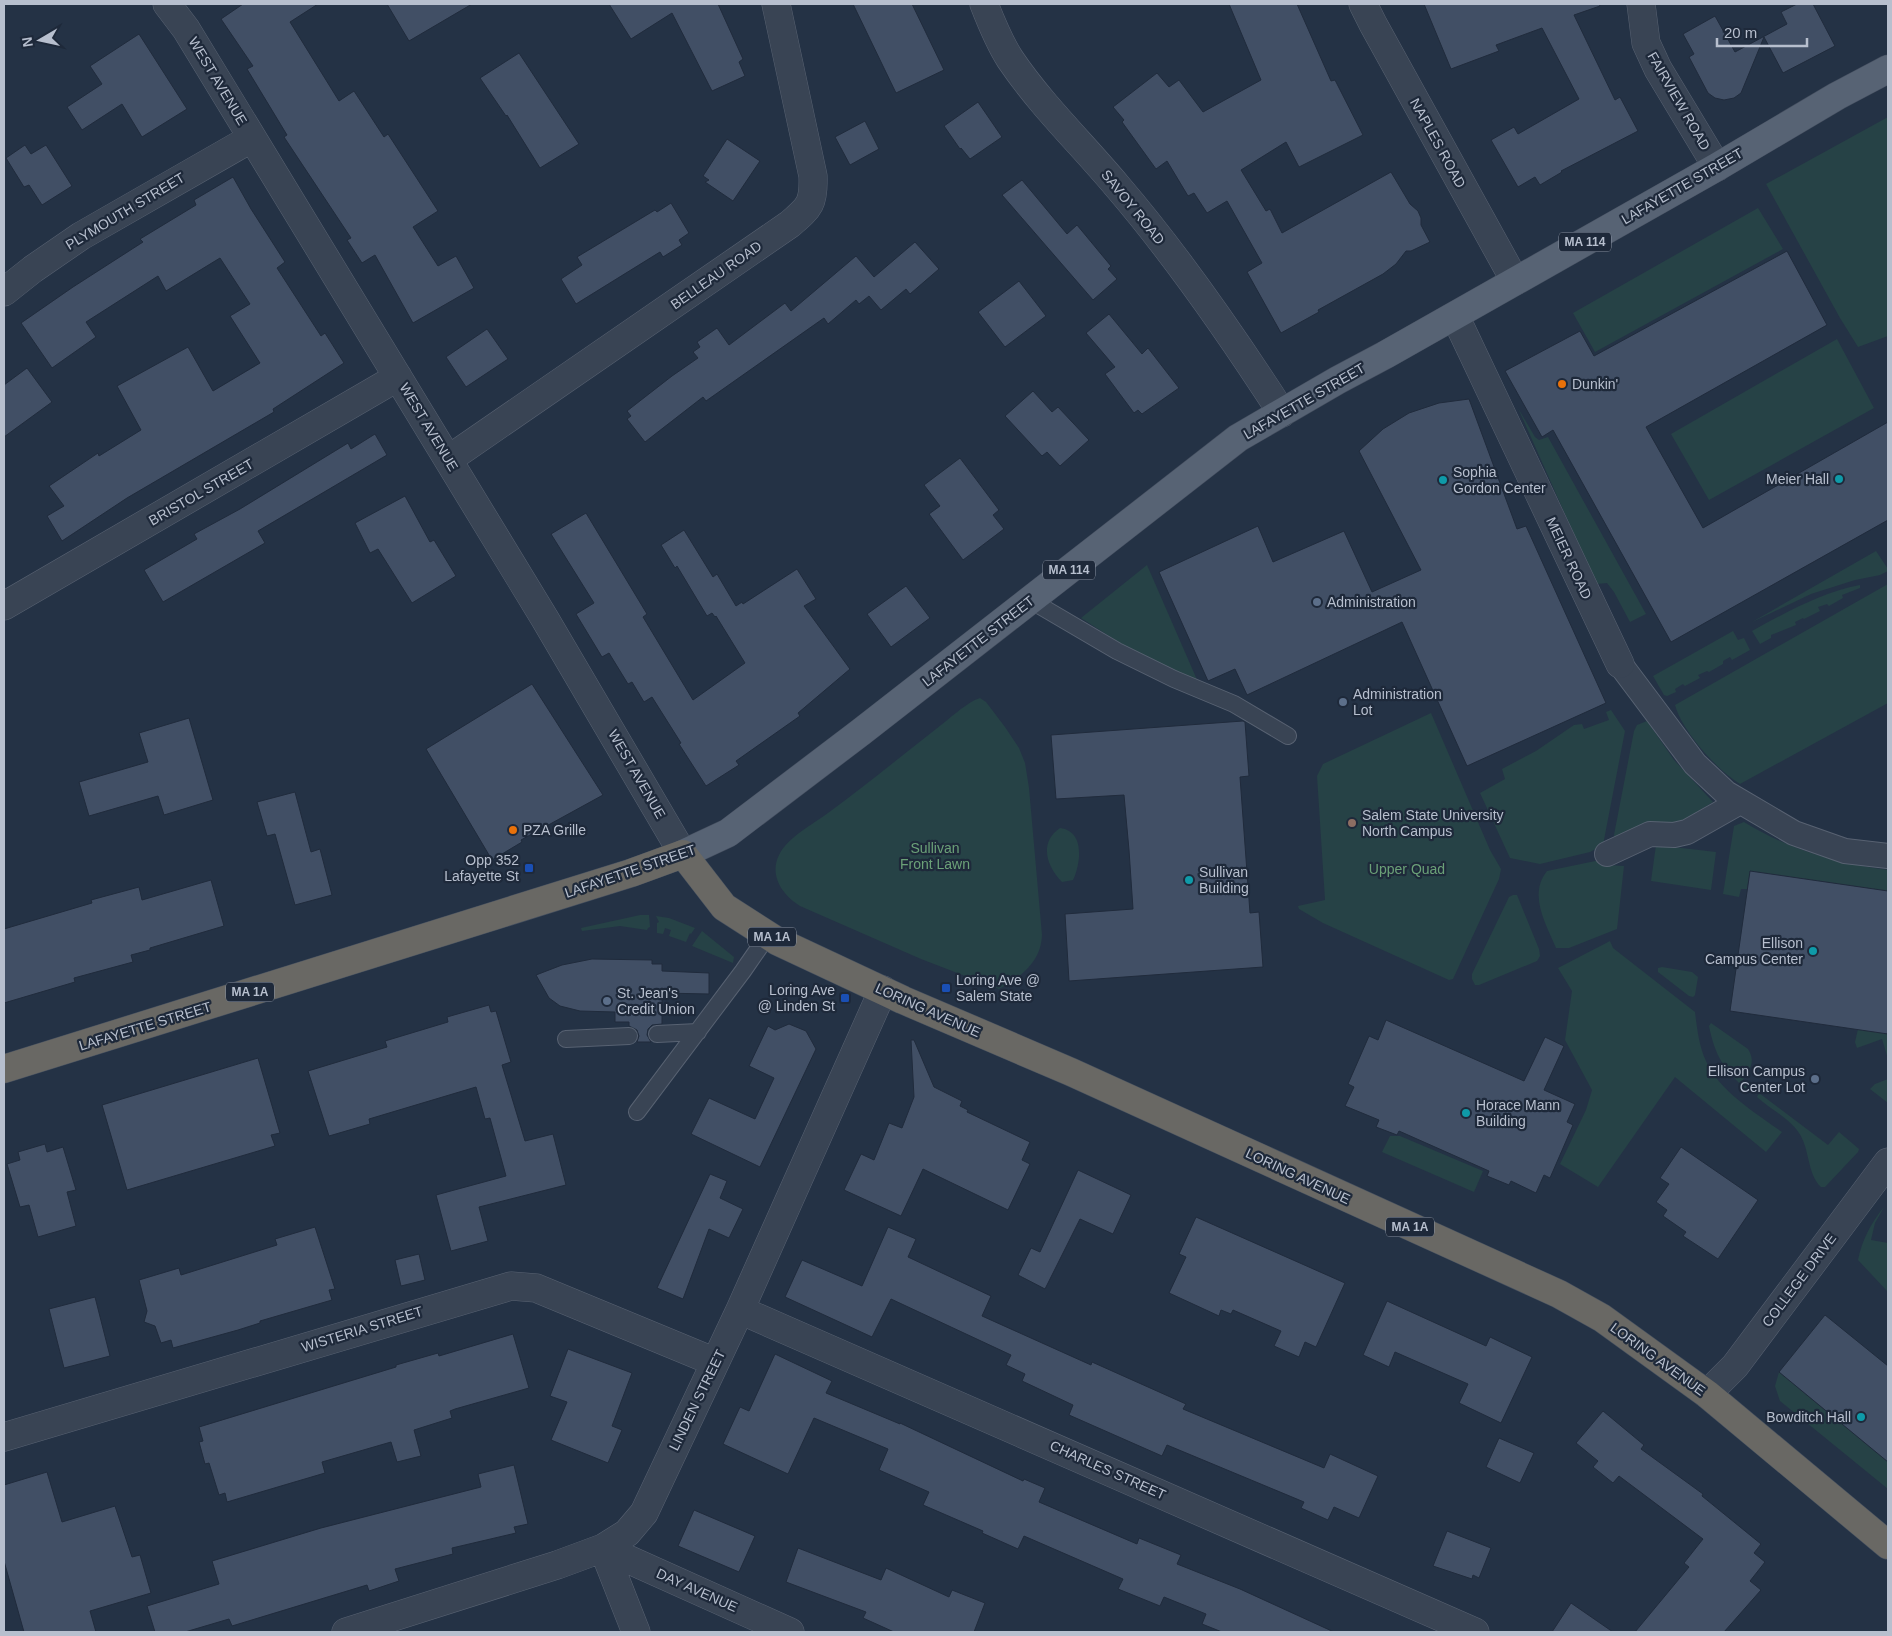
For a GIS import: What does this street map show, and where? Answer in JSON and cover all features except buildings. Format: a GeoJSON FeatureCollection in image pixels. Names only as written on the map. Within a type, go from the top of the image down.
{"type":"FeatureCollection","features":[{"type":"Feature","properties":{"kind":"highway","name":"LORING AVENUE"},"geometry":{"type":"LineString","coordinates":[[684,854],[724,907],[768,935],[883,990],[1071,1072],[1558,1294],[1602,1318],[1707,1394],[1888,1544]]}},
{"type":"Feature","properties":{"kind":"highway","name":"LAFAYETTE STREET"},"geometry":{"type":"LineString","coordinates":[[4,1069],[631,873],[684,854]]}},
{"type":"Feature","properties":{"kind":"main road","name":"LAFAYETTE STREET"},"geometry":{"type":"LineString","coordinates":[[684,854],[728,833],[861,732],[1238,438],[1888,69]]}},
{"type":"Feature","properties":{"kind":"street","name":"WEST AVENUE"},"geometry":{"type":"LineString","coordinates":[[167,4],[186,29],[449,459],[684,854]]}},
{"type":"Feature","properties":{"kind":"street","name":"BELLEAU ROAD"},"geometry":{"type":"LineString","coordinates":[[449,459],[790,224],[807,210],[814,194],[814,176],[776,4]]}},
{"type":"Feature","properties":{"kind":"street","name":"SAVOY ROAD"},"geometry":{"type":"LineString","coordinates":[[984,4],[1009,57],[1039,99],[1118,186],[1189,276],[1231,334],[1282,413]]}},
{"type":"Feature","properties":{"kind":"street","name":"NAPLES ROAD"},"geometry":{"type":"LineString","coordinates":[[1363,4],[1372,24],[1515,281]]}},
{"type":"Feature","properties":{"kind":"street","name":"FAIRVIEW ROAD"},"geometry":{"type":"LineString","coordinates":[[1641,4],[1646,43],[1658,69],[1717,167]]}},
{"type":"Feature","properties":{"kind":"street","name":"PLYMOUTH STREET"},"geometry":{"type":"LineString","coordinates":[[4,292],[33,269],[81,236],[252,138]]}},
{"type":"Feature","properties":{"kind":"street","name":"MEIER ROAD"},"geometry":{"type":"LineString","coordinates":[[1455,316],[1620,664]]}},
{"type":"Feature","properties":{"kind":"street","name":"BRISTOL STREET"},"geometry":{"type":"LineString","coordinates":[[4,606],[398,377]]}},
{"type":"Feature","properties":{"kind":"street"},"geometry":{"type":"LineString","coordinates":[[1620,664],[1695,764],[1726,793],[1794,834],[1845,850],[1888,856]]}},
{"type":"Feature","properties":{"kind":"street"},"geometry":{"type":"LineString","coordinates":[[1607,854],[1650,834],[1674,835],[1687,832],[1740,802]]}},
{"type":"Feature","properties":{"kind":"street","name":"LINDEN STREET"},"geometry":{"type":"LineString","coordinates":[[346,1632],[556,1565],[603,1548],[627,1533],[644,1513],[740,1310],[883,990]]}},
{"type":"Feature","properties":{"kind":"street","name":"COLLEGE DRIVE"},"geometry":{"type":"LineString","coordinates":[[1707,1394],[1735,1366],[1888,1162]]}},
{"type":"Feature","properties":{"kind":"street","name":"WISTERIA STREET"},"geometry":{"type":"LineString","coordinates":[[4,1437],[511,1286],[536,1288],[715,1362]]}},
{"type":"Feature","properties":{"kind":"street","name":"CHARLES STREET"},"geometry":{"type":"LineString","coordinates":[[740,1310],[1475,1632]]}},
{"type":"Feature","properties":{"kind":"street"},"geometry":{"type":"LineString","coordinates":[[603,1548],[636,1632]]}},
{"type":"Feature","properties":{"kind":"street","name":"DAY AVENUE"},"geometry":{"type":"LineString","coordinates":[[603,1548],[790,1632]]}},
{"type":"Feature","properties":{"kind":"lane"},"geometry":{"type":"LineString","coordinates":[[1030,600],[1118,651],[1174,679],[1234,704],[1288,736]]}},
{"type":"Feature","properties":{"kind":"lane"},"geometry":{"type":"LineString","coordinates":[[637,1112],[768,935]]}},
{"type":"Feature","properties":{"kind":"lane"},"geometry":{"type":"LineString","coordinates":[[657,1034],[698,1032]]}},
{"type":"Feature","properties":{"kind":"lane"},"geometry":{"type":"LineString","coordinates":[[566,1039],[629,1036]]}},
{"type":"Feature","properties":{"kind":"green space"},"geometry":{"type":"Polygon","coordinates":[[[1888,117],[1888,336],[1858,347],[1766,184],[1888,117]]]}},
{"type":"Feature","properties":{"kind":"green space"},"geometry":{"type":"Polygon","coordinates":[[[1758,208],[1783,249],[1595,352],[1573,313],[1758,208]]]}},
{"type":"Feature","properties":{"kind":"green space"},"geometry":{"type":"Polygon","coordinates":[[[1837,339],[1874,408],[1709,500],[1671,434],[1837,339]]]}},
{"type":"Feature","properties":{"kind":"green space"},"geometry":{"type":"Polygon","coordinates":[[[1518,408],[1535,437],[1539,440],[1548,437],[1646,614],[1630,622],[1607,583],[1596,584],[1518,408]]]}},
{"type":"Feature","properties":{"kind":"green space"},"geometry":{"type":"Polygon","coordinates":[[[1876,551],[1888,571],[1880,575],[1855,580],[1811,594],[1752,622],[1876,551]]]}},
{"type":"Feature","properties":{"kind":"green space"},"geometry":{"type":"Polygon","coordinates":[[[1147,565],[1198,682],[1123,645],[1081,618],[1147,565]]]}},
{"type":"Feature","properties":{"kind":"green space"},"geometry":{"type":"Polygon","coordinates":[[[1888,584],[1888,703],[1740,784],[1711,760],[1685,726],[1675,705],[1888,584]]]}},
{"type":"Feature","properties":{"kind":"green space"},"geometry":{"type":"Polygon","coordinates":[[[1860,585],[1860,588],[1842,595],[1843,598],[1829,606],[1827,604],[1818,607],[1820,611],[1795,622],[1796,625],[1771,635],[1771,638],[1760,644],[1752,631],[1818,598],[1860,585]]]}},
{"type":"Feature","properties":{"kind":"green space"},"geometry":{"type":"Polygon","coordinates":[[[1733,631],[1738,640],[1744,638],[1750,650],[1732,660],[1730,657],[1723,661],[1723,664],[1709,672],[1698,675],[1700,678],[1675,689],[1676,692],[1667,696],[1664,695],[1653,676],[1733,631]]]}},
{"type":"Feature","properties":{"kind":"green space","name":"Sullivan Front Lawn"},"geometry":{"type":"Polygon","coordinates":[[[980,698],[986,702],[1005,727],[1019,748],[1025,763],[1029,788],[1042,935],[1041,945],[1034,961],[1022,974],[999,989],[921,959],[800,906],[788,896],[779,884],[776,870],[776,862],[779,855],[794,837],[828,813],[964,707],[980,698]]]}},
{"type":"Feature","properties":{"kind":"green space"},"geometry":{"type":"Polygon","coordinates":[[[1611,710],[1625,731],[1603,845],[1590,852],[1540,864],[1510,858],[1480,793],[1505,779],[1502,769],[1536,751],[1574,725],[1582,724],[1584,729],[1609,720],[1606,712],[1611,710]]]}},
{"type":"Feature","properties":{"kind":"green space","name":"Upper Quad"},"geometry":{"type":"Polygon","coordinates":[[[1431,713],[1490,850],[1501,869],[1499,879],[1453,979],[1449,980],[1323,923],[1299,909],[1298,906],[1325,900],[1317,776],[1323,764],[1431,713]]]}},
{"type":"Feature","properties":{"kind":"green space"},"geometry":{"type":"Polygon","coordinates":[[[1647,721],[1674,760],[1713,802],[1674,826],[1615,838],[1614,835],[1634,731],[1637,725],[1647,721]]]}},
{"type":"Feature","properties":{"kind":"green space"},"geometry":{"type":"Polygon","coordinates":[[[1744,822],[1778,840],[1814,854],[1851,864],[1888,870],[1888,891],[1750,871],[1747,889],[1741,889],[1739,897],[1723,894],[1734,826],[1744,822]]]}},
{"type":"Feature","properties":{"kind":"green space"},"geometry":{"type":"Polygon","coordinates":[[[1060,828],[1068,830],[1074,835],[1079,849],[1078,865],[1073,880],[1062,882],[1052,869],[1047,854],[1049,840],[1060,828]]]}},
{"type":"Feature","properties":{"kind":"green space"},"geometry":{"type":"Polygon","coordinates":[[[1656,845],[1716,852],[1711,890],[1651,881],[1656,845]]]}},
{"type":"Feature","properties":{"kind":"green space"},"geometry":{"type":"Polygon","coordinates":[[[1605,859],[1607,865],[1624,866],[1617,929],[1569,948],[1556,948],[1541,910],[1539,890],[1542,880],[1547,871],[1605,859]]]}},
{"type":"Feature","properties":{"kind":"green space"},"geometry":{"type":"Polygon","coordinates":[[[1517,895],[1539,949],[1540,956],[1537,961],[1475,985],[1472,974],[1509,897],[1517,895]]]}},
{"type":"Feature","properties":{"kind":"green space"},"geometry":{"type":"Polygon","coordinates":[[[640,915],[649,915],[650,927],[647,930],[620,926],[582,931],[581,928],[640,915]]]}},
{"type":"Feature","properties":{"kind":"green space"},"geometry":{"type":"Polygon","coordinates":[[[656,916],[669,918],[695,928],[690,933],[686,942],[669,936],[671,930],[665,928],[663,934],[657,933],[657,923],[659,922],[656,916]]]}},
{"type":"Feature","properties":{"kind":"green space"},"geometry":{"type":"Polygon","coordinates":[[[702,931],[734,957],[733,963],[692,946],[702,931]]]}},
{"type":"Feature","properties":{"kind":"green space"},"geometry":{"type":"Polygon","coordinates":[[[1610,941],[1613,948],[1695,1012],[1702,1049],[1712,1072],[1729,1092],[1750,1110],[1782,1132],[1766,1152],[1675,1077],[1598,1187],[1560,1164],[1586,1110],[1592,1090],[1565,1040],[1572,991],[1558,968],[1610,941]]]}},
{"type":"Feature","properties":{"kind":"green space"},"geometry":{"type":"Polygon","coordinates":[[[1658,968],[1692,972],[1698,977],[1695,995],[1693,997],[1689,996],[1658,972],[1658,968]]]}},
{"type":"Feature","properties":{"kind":"green space"},"geometry":{"type":"Polygon","coordinates":[[[1711,1023],[1748,1049],[1752,1062],[1743,1080],[1751,1087],[1747,1090],[1732,1076],[1722,1062],[1711,1037],[1709,1026],[1711,1023]]]}},
{"type":"Feature","properties":{"kind":"green space"},"geometry":{"type":"Polygon","coordinates":[[[1858,1029],[1888,1034],[1888,1059],[1882,1039],[1857,1048],[1855,1042],[1858,1029]]]}},
{"type":"Feature","properties":{"kind":"green space"},"geometry":{"type":"Polygon","coordinates":[[[1888,1079],[1888,1103],[1870,1089],[1875,1084],[1888,1079]]]}},
{"type":"Feature","properties":{"kind":"green space"},"geometry":{"type":"Polygon","coordinates":[[[1759,1093],[1828,1145],[1839,1132],[1859,1149],[1858,1152],[1825,1187],[1821,1187],[1813,1175],[1803,1139],[1785,1118],[1757,1097],[1759,1093]]]}},
{"type":"Feature","properties":{"kind":"green space"},"geometry":{"type":"Polygon","coordinates":[[[1390,1136],[1400,1136],[1483,1171],[1474,1192],[1382,1152],[1390,1136]]]}},
{"type":"Feature","properties":{"kind":"green space"},"geometry":{"type":"Polygon","coordinates":[[[1884,1207],[1875,1223],[1871,1240],[1888,1243],[1888,1292],[1858,1260],[1868,1232],[1884,1207]]]}},
{"type":"Feature","properties":{"kind":"green space"},"geometry":{"type":"Polygon","coordinates":[[[1779,1372],[1888,1462],[1888,1489],[1780,1401],[1775,1386],[1779,1372]]]}},
{"type":"Feature","properties":{"kind":"place","name":"Dunkin'"},"geometry":{"type":"Point","coordinates":[1562,384]}},
{"type":"Feature","properties":{"kind":"place","name":"Meier Hall"},"geometry":{"type":"Point","coordinates":[1839,479]}},
{"type":"Feature","properties":{"kind":"place","name":"Sophia Gordon Center"},"geometry":{"type":"Point","coordinates":[1443,480]}},
{"type":"Feature","properties":{"kind":"place","name":"Administration"},"geometry":{"type":"Point","coordinates":[1317,602]}},
{"type":"Feature","properties":{"kind":"place","name":"Administration Lot"},"geometry":{"type":"Point","coordinates":[1343,702]}},
{"type":"Feature","properties":{"kind":"place","name":"Salem State University North Campus"},"geometry":{"type":"Point","coordinates":[1352,823]}},
{"type":"Feature","properties":{"kind":"place","name":"PZA Grille"},"geometry":{"type":"Point","coordinates":[513,830]}},
{"type":"Feature","properties":{"kind":"place","name":"Opp 352 Lafayette St"},"geometry":{"type":"Point","coordinates":[529,868]}},
{"type":"Feature","properties":{"kind":"place","name":"Sullivan Building"},"geometry":{"type":"Point","coordinates":[1189,880]}},
{"type":"Feature","properties":{"kind":"place","name":"Ellison Campus Center"},"geometry":{"type":"Point","coordinates":[1813,951]}},
{"type":"Feature","properties":{"kind":"place","name":"Loring Ave @ Salem State"},"geometry":{"type":"Point","coordinates":[946,988]}},
{"type":"Feature","properties":{"kind":"place","name":"Loring Ave @ Linden St"},"geometry":{"type":"Point","coordinates":[845,998]}},
{"type":"Feature","properties":{"kind":"place","name":"St. Jean's Credit Union"},"geometry":{"type":"Point","coordinates":[607,1001]}},
{"type":"Feature","properties":{"kind":"place","name":"Ellison Campus Center Lot"},"geometry":{"type":"Point","coordinates":[1815,1079]}},
{"type":"Feature","properties":{"kind":"place","name":"Horace Mann Building"},"geometry":{"type":"Point","coordinates":[1466,1113]}},
{"type":"Feature","properties":{"kind":"place","name":"Bowditch Hall"},"geometry":{"type":"Point","coordinates":[1861,1417]}}]}
